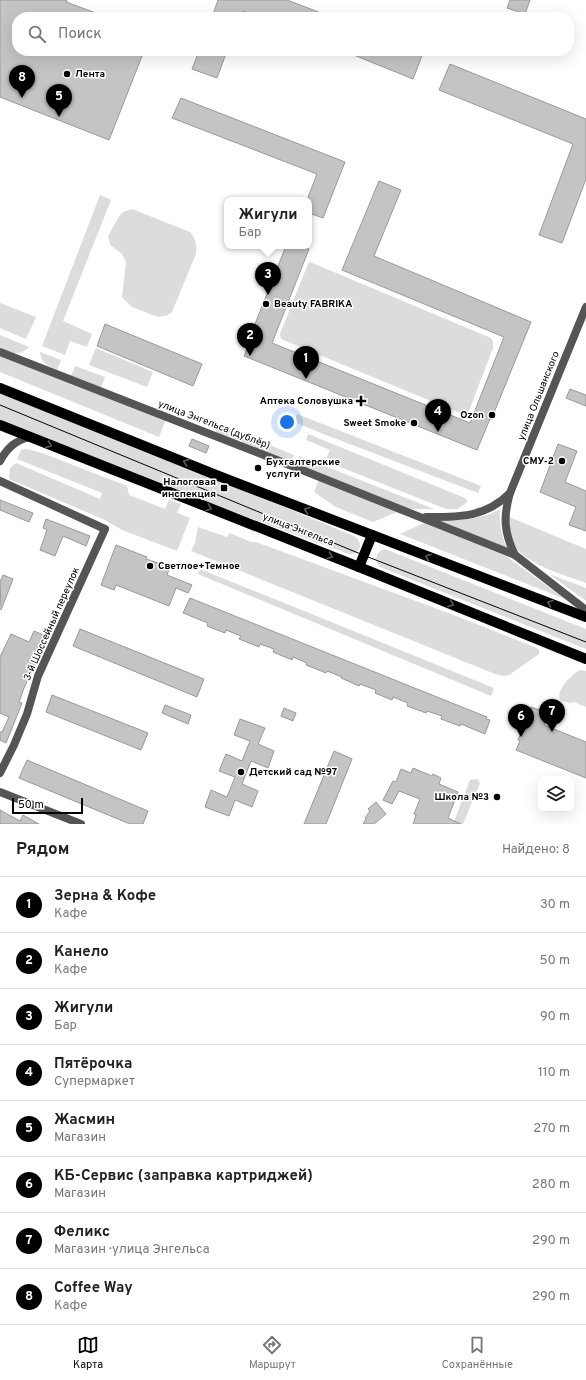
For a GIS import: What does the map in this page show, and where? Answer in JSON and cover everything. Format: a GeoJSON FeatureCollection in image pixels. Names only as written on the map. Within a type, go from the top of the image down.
{"type":"FeatureCollection","features":[{"type":"Feature","properties":{"kind":"main road"},"geometry":{"type":"LineString","coordinates":[[0,388],[209,472],[586,617]]}},
{"type":"Feature","properties":{"kind":"main road","name":"улица Энгельса"},"geometry":{"type":"LineString","coordinates":[[0,425],[359,567],[586,659]]}},
{"type":"Feature","properties":{"kind":"main road"},"geometry":{"type":"LineString","coordinates":[[359,567],[372,535]]}},
{"type":"Feature","properties":{"kind":"street","name":"улица Ольшанского"},"geometry":{"type":"LineString","coordinates":[[516,555],[509,540],[505,525],[506,506],[586,307]]}},
{"type":"Feature","properties":{"kind":"street","name":"улица Энгельса (дублёр)"},"geometry":{"type":"LineString","coordinates":[[0,352],[516,555]]}},
{"type":"Feature","properties":{"kind":"street"},"geometry":{"type":"LineString","coordinates":[[0,461],[12,445],[19,440],[29,437]]}},
{"type":"Feature","properties":{"kind":"street","name":"3-й Шоссейный переулок"},"geometry":{"type":"LineString","coordinates":[[0,481],[105,529],[38,676],[14,745],[0,773]]}},
{"type":"Feature","properties":{"kind":"street"},"geometry":{"type":"LineString","coordinates":[[420,518],[460,516],[484,511],[500,502],[510,493]]}},
{"type":"Feature","properties":{"kind":"street"},"geometry":{"type":"LineString","coordinates":[[516,555],[586,610]]}},
{"type":"Feature","properties":{"kind":"street"},"geometry":{"type":"LineString","coordinates":[[0,784],[1,793],[81,824]]}},
{"type":"Feature","properties":{"kind":"shaded area"},"geometry":{"type":"Polygon","coordinates":[[[100,195],[111,200],[63,321],[92,334],[87,347],[70,341],[65,355],[42,346],[100,195]]]}},
{"type":"Feature","properties":{"kind":"shaded area"},"geometry":{"type":"Polygon","coordinates":[[[132,209],[190,232],[195,240],[196,254],[172,312],[168,315],[158,317],[132,307],[122,297],[126,262],[122,254],[110,245],[108,236],[120,215],[123,212],[132,209]]]}},
{"type":"Feature","properties":{"kind":"shaded area"},"geometry":{"type":"Polygon","coordinates":[[[310,262],[491,338],[493,348],[467,416],[281,339],[280,334],[310,262]]]}},
{"type":"Feature","properties":{"kind":"shaded area"},"geometry":{"type":"Polygon","coordinates":[[[0,303],[36,317],[26,339],[0,328],[0,303]]]}},
{"type":"Feature","properties":{"kind":"shaded area"},"geometry":{"type":"Polygon","coordinates":[[[0,335],[29,347],[22,352],[11,353],[0,348],[0,335]]]}},
{"type":"Feature","properties":{"kind":"shaded area"},"geometry":{"type":"Polygon","coordinates":[[[96,348],[153,372],[147,387],[89,365],[96,348]]]}},
{"type":"Feature","properties":{"kind":"shaded area"},"geometry":{"type":"Polygon","coordinates":[[[40,352],[61,360],[57,370],[43,361],[40,352]]]}},
{"type":"Feature","properties":{"kind":"shaded area"},"geometry":{"type":"Polygon","coordinates":[[[0,354],[166,419],[159,437],[0,372],[0,354]]]}},
{"type":"Feature","properties":{"kind":"shaded area"},"geometry":{"type":"Polygon","coordinates":[[[75,366],[105,377],[101,388],[71,376],[75,366]]]}},
{"type":"Feature","properties":{"kind":"shaded area"},"geometry":{"type":"Polygon","coordinates":[[[0,392],[354,536],[359,541],[360,547],[356,552],[349,554],[165,487],[0,420],[0,392]]]}},
{"type":"Feature","properties":{"kind":"shaded area"},"geometry":{"type":"Polygon","coordinates":[[[297,414],[481,486],[478,493],[326,435],[294,422],[297,414]]]}},
{"type":"Feature","properties":{"kind":"shaded area"},"geometry":{"type":"Polygon","coordinates":[[[216,423],[294,455],[290,464],[216,435],[216,423]]]}},
{"type":"Feature","properties":{"kind":"shaded area"},"geometry":{"type":"Polygon","coordinates":[[[308,434],[465,498],[467,502],[458,509],[446,509],[325,461],[330,450],[306,440],[308,434]]]}},
{"type":"Feature","properties":{"kind":"shaded area"},"geometry":{"type":"Polygon","coordinates":[[[27,449],[42,453],[127,486],[129,495],[165,509],[169,500],[181,504],[177,513],[190,518],[177,551],[122,530],[105,520],[9,479],[10,468],[16,463],[100,499],[102,493],[17,459],[21,450],[27,449]]]}},
{"type":"Feature","properties":{"kind":"shaded area"},"geometry":{"type":"Polygon","coordinates":[[[299,456],[434,509],[405,509],[295,465],[299,456]]]}},
{"type":"Feature","properties":{"kind":"shaded area"},"geometry":{"type":"Polygon","coordinates":[[[319,480],[397,512],[373,522],[336,507],[314,492],[319,480]]]}},
{"type":"Feature","properties":{"kind":"shaded area"},"geometry":{"type":"Polygon","coordinates":[[[500,509],[501,529],[507,548],[440,521],[479,517],[493,513],[500,509]]]}},
{"type":"Feature","properties":{"kind":"shaded area"},"geometry":{"type":"Polygon","coordinates":[[[507,516],[586,549],[586,583],[555,572],[533,562],[524,556],[512,541],[507,516]]]}},
{"type":"Feature","properties":{"kind":"shaded area"},"geometry":{"type":"Polygon","coordinates":[[[424,523],[506,556],[565,599],[400,534],[424,523]]]}},
{"type":"Feature","properties":{"kind":"shaded area"},"geometry":{"type":"Polygon","coordinates":[[[198,527],[227,537],[230,533],[251,542],[256,542],[451,614],[537,648],[539,650],[539,654],[509,675],[504,676],[495,674],[191,551],[195,543],[198,527]]]}},
{"type":"Feature","properties":{"kind":"shaded area"},"geometry":{"type":"Polygon","coordinates":[[[385,549],[586,629],[586,649],[380,567],[376,556],[379,552],[385,549]]]}},
{"type":"Feature","properties":{"kind":"shaded area"},"geometry":{"type":"Polygon","coordinates":[[[200,569],[494,688],[491,696],[198,574],[200,569]]]}},
{"type":"Feature","properties":{"kind":"shaded area"},"geometry":{"type":"Polygon","coordinates":[[[549,574],[586,588],[586,601],[549,574]]]}},
{"type":"Feature","properties":{"kind":"shaded area"},"geometry":{"type":"Polygon","coordinates":[[[580,670],[586,671],[586,707],[574,702],[569,703],[560,700],[559,696],[565,683],[580,670]]]}},
{"type":"Feature","properties":{"kind":"shaded area"},"geometry":{"type":"Polygon","coordinates":[[[477,779],[480,783],[463,824],[453,824],[470,780],[477,779]]]}},
{"type":"Feature","properties":{"kind":"building","name":"Лента"},"geometry":{"type":"Polygon","coordinates":[[[0,0],[67,0],[66,2],[93,12],[12,12],[12,56],[142,56],[109,140],[0,97],[0,0]]]}},
{"type":"Feature","properties":{"kind":"building"},"geometry":{"type":"Polygon","coordinates":[[[218,0],[287,0],[318,12],[243,11],[214,12],[218,0]]]}},
{"type":"Feature","properties":{"kind":"building"},"geometry":{"type":"Polygon","coordinates":[[[510,0],[530,0],[526,12],[519,12],[507,8],[510,0]]]}},
{"type":"Feature","properties":{"kind":"building"},"geometry":{"type":"Polygon","coordinates":[[[197,56],[225,56],[217,78],[192,69],[197,56]]]}},
{"type":"Feature","properties":{"kind":"building"},"geometry":{"type":"Polygon","coordinates":[[[356,56],[422,56],[413,79],[356,56]]]}},
{"type":"Feature","properties":{"kind":"building"},"geometry":{"type":"Polygon","coordinates":[[[450,64],[586,119],[586,179],[562,243],[539,235],[573,144],[439,90],[450,64]]]}},
{"type":"Feature","properties":{"kind":"building"},"geometry":{"type":"Polygon","coordinates":[[[181,98],[345,162],[323,218],[312,214],[312,197],[308,197],[317,174],[172,118],[181,98]]]}},
{"type":"Feature","properties":{"kind":"building"},"geometry":{"type":"Polygon","coordinates":[[[379,181],[401,190],[374,256],[531,322],[491,420],[490,419],[477,450],[244,356],[253,335],[251,334],[285,249],[309,249],[272,343],[470,423],[504,337],[342,270],[379,181]]]}},
{"type":"Feature","properties":{"kind":"building"},"geometry":{"type":"Polygon","coordinates":[[[105,324],[202,364],[193,386],[97,346],[105,324]]]}},
{"type":"Feature","properties":{"kind":"building"},"geometry":{"type":"Polygon","coordinates":[[[570,389],[586,395],[586,406],[566,398],[570,389]]]}},
{"type":"Feature","properties":{"kind":"building"},"geometry":{"type":"Polygon","coordinates":[[[192,439],[209,446],[206,453],[189,446],[192,439]]]}},
{"type":"Feature","properties":{"kind":"building"},"geometry":{"type":"Polygon","coordinates":[[[558,444],[577,451],[565,482],[586,491],[586,531],[569,525],[576,507],[540,492],[558,444]]]}},
{"type":"Feature","properties":{"kind":"building"},"geometry":{"type":"Polygon","coordinates":[[[0,500],[33,513],[29,522],[0,510],[0,500]]]}},
{"type":"Feature","properties":{"kind":"building"},"geometry":{"type":"Polygon","coordinates":[[[46,519],[90,536],[86,546],[63,536],[55,556],[40,550],[47,530],[43,528],[46,519]]]}},
{"type":"Feature","properties":{"kind":"building"},"geometry":{"type":"Polygon","coordinates":[[[116,545],[147,557],[146,559],[170,567],[167,575],[192,585],[188,593],[176,588],[169,606],[116,585],[114,590],[101,585],[116,545]]]}},
{"type":"Feature","properties":{"kind":"building"},"geometry":{"type":"Polygon","coordinates":[[[3,575],[13,579],[1,610],[0,582],[3,575]]]}},
{"type":"Feature","properties":{"kind":"building"},"geometry":{"type":"Polygon","coordinates":[[[190,598],[487,717],[486,719],[490,720],[485,734],[461,724],[460,726],[441,719],[442,716],[427,711],[426,713],[407,706],[408,703],[393,697],[392,700],[375,693],[376,690],[360,684],[359,686],[327,671],[326,673],[306,665],[307,663],[293,657],[292,660],[273,652],[274,649],[260,644],[259,647],[239,639],[241,636],[226,630],[225,633],[207,626],[208,623],[183,613],[190,598]]]}},
{"type":"Feature","properties":{"kind":"building"},"geometry":{"type":"Polygon","coordinates":[[[80,629],[204,679],[197,697],[73,646],[80,629]]]}},
{"type":"Feature","properties":{"kind":"building"},"geometry":{"type":"Polygon","coordinates":[[[34,631],[48,637],[24,688],[19,702],[22,703],[6,743],[0,740],[0,732],[2,732],[9,717],[0,713],[0,657],[11,634],[29,642],[34,631]]]}},
{"type":"Feature","properties":{"kind":"building"},"geometry":{"type":"Polygon","coordinates":[[[52,695],[148,733],[141,750],[46,712],[52,695]]]}},
{"type":"Feature","properties":{"kind":"building"},"geometry":{"type":"Polygon","coordinates":[[[165,705],[191,715],[188,724],[162,713],[165,705]]]}},
{"type":"Feature","properties":{"kind":"building"},"geometry":{"type":"Polygon","coordinates":[[[531,707],[548,713],[544,725],[586,742],[586,778],[516,750],[520,741],[518,740],[531,707]]]}},
{"type":"Feature","properties":{"kind":"building"},"geometry":{"type":"Polygon","coordinates":[[[284,708],[296,713],[293,721],[281,716],[284,708]]]}},
{"type":"Feature","properties":{"kind":"building"},"geometry":{"type":"Polygon","coordinates":[[[240,719],[265,728],[258,744],[274,751],[268,768],[251,761],[242,784],[258,791],[252,807],[235,800],[229,816],[205,807],[211,790],[227,797],[235,777],[219,771],[226,754],[242,761],[250,741],[234,735],[240,719]]]}},
{"type":"Feature","properties":{"kind":"building"},"geometry":{"type":"Polygon","coordinates":[[[334,751],[352,759],[326,824],[304,824],[334,751]]]}},
{"type":"Feature","properties":{"kind":"building"},"geometry":{"type":"Polygon","coordinates":[[[27,760],[148,811],[143,824],[130,824],[19,778],[27,760]]]}},
{"type":"Feature","properties":{"kind":"building"},"geometry":{"type":"Polygon","coordinates":[[[413,768],[441,778],[439,784],[458,792],[448,818],[461,824],[413,824],[416,815],[414,814],[420,799],[399,791],[392,804],[383,800],[393,781],[396,782],[401,769],[411,773],[413,768]]]}},
{"type":"Feature","properties":{"kind":"building"},"geometry":{"type":"Polygon","coordinates":[[[376,802],[386,814],[374,824],[363,824],[370,811],[368,809],[376,802]]]}},
{"type":"Feature","properties":{"kind":"building"},"geometry":{"type":"Polygon","coordinates":[[[0,810],[20,821],[23,815],[39,824],[0,824],[0,810]]]}},
{"type":"Feature","properties":{"kind":"tram line"},"geometry":{"type":"LineString","coordinates":[[0,405],[363,555],[586,642]]}},
{"type":"Feature","properties":{"kind":"place","name":"Лента"},"geometry":{"type":"Point","coordinates":[67,74]}},
{"type":"Feature","properties":{"kind":"place","name":"Coffee Way"},"geometry":{"type":"Point","coordinates":[22,98]}},
{"type":"Feature","properties":{"kind":"place","name":"Жасмин"},"geometry":{"type":"Point","coordinates":[59,117]}},
{"type":"Feature","properties":{"kind":"place","name":"Жигули"},"geometry":{"type":"Point","coordinates":[268,295]}},
{"type":"Feature","properties":{"kind":"place","name":"Beauty FABRIKA"},"geometry":{"type":"Point","coordinates":[266,304]}},
{"type":"Feature","properties":{"kind":"place","name":"Канело"},"geometry":{"type":"Point","coordinates":[250,356]}},
{"type":"Feature","properties":{"kind":"place","name":"Зерна & Кофе"},"geometry":{"type":"Point","coordinates":[306,379]}},
{"type":"Feature","properties":{"kind":"place","name":"Аптека Соловушка"},"geometry":{"type":"Point","coordinates":[361,401]}},
{"type":"Feature","properties":{"kind":"place","name":"Ozon"},"geometry":{"type":"Point","coordinates":[492,415]}},
{"type":"Feature","properties":{"kind":"place","name":"Sweet Smoke"},"geometry":{"type":"Point","coordinates":[414,423]}},
{"type":"Feature","properties":{"kind":"place","name":"Пятёрочка"},"geometry":{"type":"Point","coordinates":[438,432]}},
{"type":"Feature","properties":{"kind":"place","name":"СМУ-2"},"geometry":{"type":"Point","coordinates":[562,461]}},
{"type":"Feature","properties":{"kind":"place","name":"Бухгалтерские услуги"},"geometry":{"type":"Point","coordinates":[258,468]}},
{"type":"Feature","properties":{"kind":"place","name":"Налоговая инспекция"},"geometry":{"type":"Point","coordinates":[224,488]}},
{"type":"Feature","properties":{"kind":"place","name":"Светлое+Темное"},"geometry":{"type":"Point","coordinates":[150,566]}},
{"type":"Feature","properties":{"kind":"place","name":"Феликс"},"geometry":{"type":"Point","coordinates":[552,732]}},
{"type":"Feature","properties":{"kind":"place","name":"КБ-Сервис (заправка картриджей)"},"geometry":{"type":"Point","coordinates":[521,737]}},
{"type":"Feature","properties":{"kind":"place","name":"Детский сад №97"},"geometry":{"type":"Point","coordinates":[241,772]}},
{"type":"Feature","properties":{"kind":"place","name":"Школа №3"},"geometry":{"type":"Point","coordinates":[497,797]}}]}
